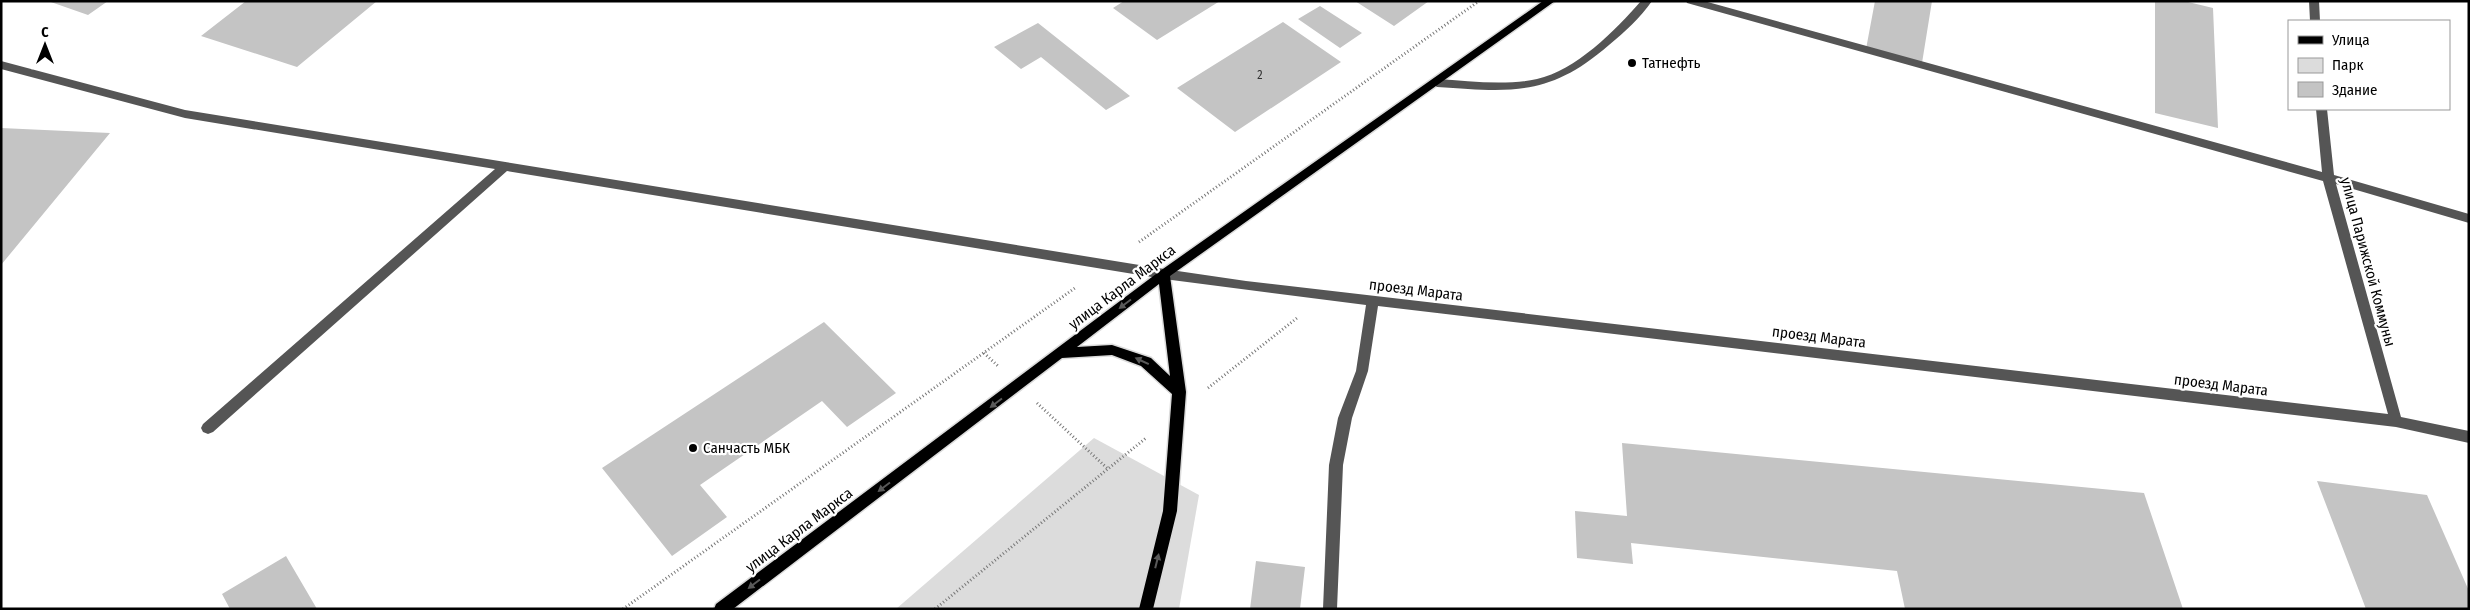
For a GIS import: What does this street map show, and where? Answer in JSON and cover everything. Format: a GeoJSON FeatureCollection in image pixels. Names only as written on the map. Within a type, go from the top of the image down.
{"type":"FeatureCollection","features":[{"type":"Feature","properties":{"kind":"main road","name":"улица Карла Маркса"},"geometry":{"type":"LineString","coordinates":[[721,609],[1164,274],[1437,83],[1550,1]]}},
{"type":"Feature","properties":{"kind":"main road"},"geometry":{"type":"LineString","coordinates":[[1146,609],[1170,511],[1178,412],[1179,392],[1164,274]]}},
{"type":"Feature","properties":{"kind":"main road"},"geometry":{"type":"LineString","coordinates":[[1061,353],[1112,350],[1146,362],[1179,392]]}},
{"type":"Feature","properties":{"kind":"street"},"geometry":{"type":"LineString","coordinates":[[1437,83],[1504,86],[1542,82],[1580,62],[1629,24],[1647,1]]}},
{"type":"Feature","properties":{"kind":"street"},"geometry":{"type":"LineString","coordinates":[[1691,1],[2469,219]]}},
{"type":"Feature","properties":{"kind":"street"},"geometry":{"type":"LineString","coordinates":[[2314,1],[2315,20]]}},
{"type":"Feature","properties":{"kind":"street","name":"проезд Марата"},"geometry":{"type":"LineString","coordinates":[[1,65],[185,114],[1164,274],[1373,301],[2396,422],[2469,437]]}},
{"type":"Feature","properties":{"kind":"street","name":"улица Парижской Коммуны"},"geometry":{"type":"LineString","coordinates":[[2322,110],[2328,178],[2396,422]]}},
{"type":"Feature","properties":{"kind":"street"},"geometry":{"type":"LineString","coordinates":[[208,428],[504,167]]}},
{"type":"Feature","properties":{"kind":"street"},"geometry":{"type":"LineString","coordinates":[[1330,609],[1336,465],[1345,418],[1362,371],[1373,301]]}},
{"type":"Feature","properties":{"kind":"path"},"geometry":{"type":"LineString","coordinates":[[623,609],[1479,1]]}},
{"type":"Feature","properties":{"kind":"path"},"geometry":{"type":"LineString","coordinates":[[935,609],[1326,295]]}},
{"type":"Feature","properties":{"kind":"path"},"geometry":{"type":"LineString","coordinates":[[984,353],[1108,469]]}},
{"type":"Feature","properties":{"kind":"green space"},"geometry":{"type":"Polygon","coordinates":[[[1094,438],[1199,495],[1179,609],[896,609],[1094,438]]]}},
{"type":"Feature","properties":{"kind":"building"},"geometry":{"type":"Polygon","coordinates":[[[48,1],[108,1],[88,15],[48,1]]]}},
{"type":"Feature","properties":{"kind":"building"},"geometry":{"type":"Polygon","coordinates":[[[246,1],[377,1],[297,67],[201,36],[246,1]]]}},
{"type":"Feature","properties":{"kind":"building"},"geometry":{"type":"Polygon","coordinates":[[[1124,1],[1220,1],[1157,40],[1113,8],[1124,1]]]}},
{"type":"Feature","properties":{"kind":"building"},"geometry":{"type":"Polygon","coordinates":[[[1355,1],[1429,1],[1394,26],[1355,1]]]}},
{"type":"Feature","properties":{"kind":"building"},"geometry":{"type":"Polygon","coordinates":[[[1875,1],[1932,1],[1922,63],[1866,49],[1875,1]]]}},
{"type":"Feature","properties":{"kind":"building"},"geometry":{"type":"Polygon","coordinates":[[[2155,1],[2184,1],[2213,8],[2218,128],[2155,113],[2155,1]]]}},
{"type":"Feature","properties":{"kind":"building"},"geometry":{"type":"Polygon","coordinates":[[[1320,6],[1362,33],[1340,48],[1298,19],[1320,6]]]}},
{"type":"Feature","properties":{"kind":"building"},"geometry":{"type":"Polygon","coordinates":[[[1283,22],[1341,62],[1235,132],[1177,88],[1283,22]]]}},
{"type":"Feature","properties":{"kind":"building"},"geometry":{"type":"Polygon","coordinates":[[[1038,23],[1130,96],[1106,110],[1041,57],[1021,69],[994,47],[1038,23]]]}},
{"type":"Feature","properties":{"kind":"building"},"geometry":{"type":"Polygon","coordinates":[[[1,128],[110,133],[1,265],[1,128]]]}},
{"type":"Feature","properties":{"kind":"building","name":"Санчасть МБК"},"geometry":{"type":"Polygon","coordinates":[[[824,322],[896,393],[847,427],[822,401],[700,485],[727,517],[672,556],[602,468],[824,322]]]}},
{"type":"Feature","properties":{"kind":"building"},"geometry":{"type":"Polygon","coordinates":[[[1622,443],[2144,493],[2183,609],[1905,609],[1897,571],[1631,543],[1633,564],[1577,558],[1575,511],[1627,516],[1622,443]]]}},
{"type":"Feature","properties":{"kind":"building"},"geometry":{"type":"Polygon","coordinates":[[[2317,481],[2427,495],[2469,591],[2469,609],[2366,609],[2317,481]]]}},
{"type":"Feature","properties":{"kind":"building"},"geometry":{"type":"Polygon","coordinates":[[[286,556],[317,609],[230,609],[222,594],[286,556]]]}},
{"type":"Feature","properties":{"kind":"building"},"geometry":{"type":"Polygon","coordinates":[[[1256,561],[1305,567],[1300,609],[1250,609],[1256,561]]]}},
{"type":"Feature","properties":{"kind":"place","name":"Татнефть"},"geometry":{"type":"Point","coordinates":[1632,63]}},
{"type":"Feature","properties":{"kind":"place","name":"Санчасть МБК"},"geometry":{"type":"Point","coordinates":[693,448]}}]}
